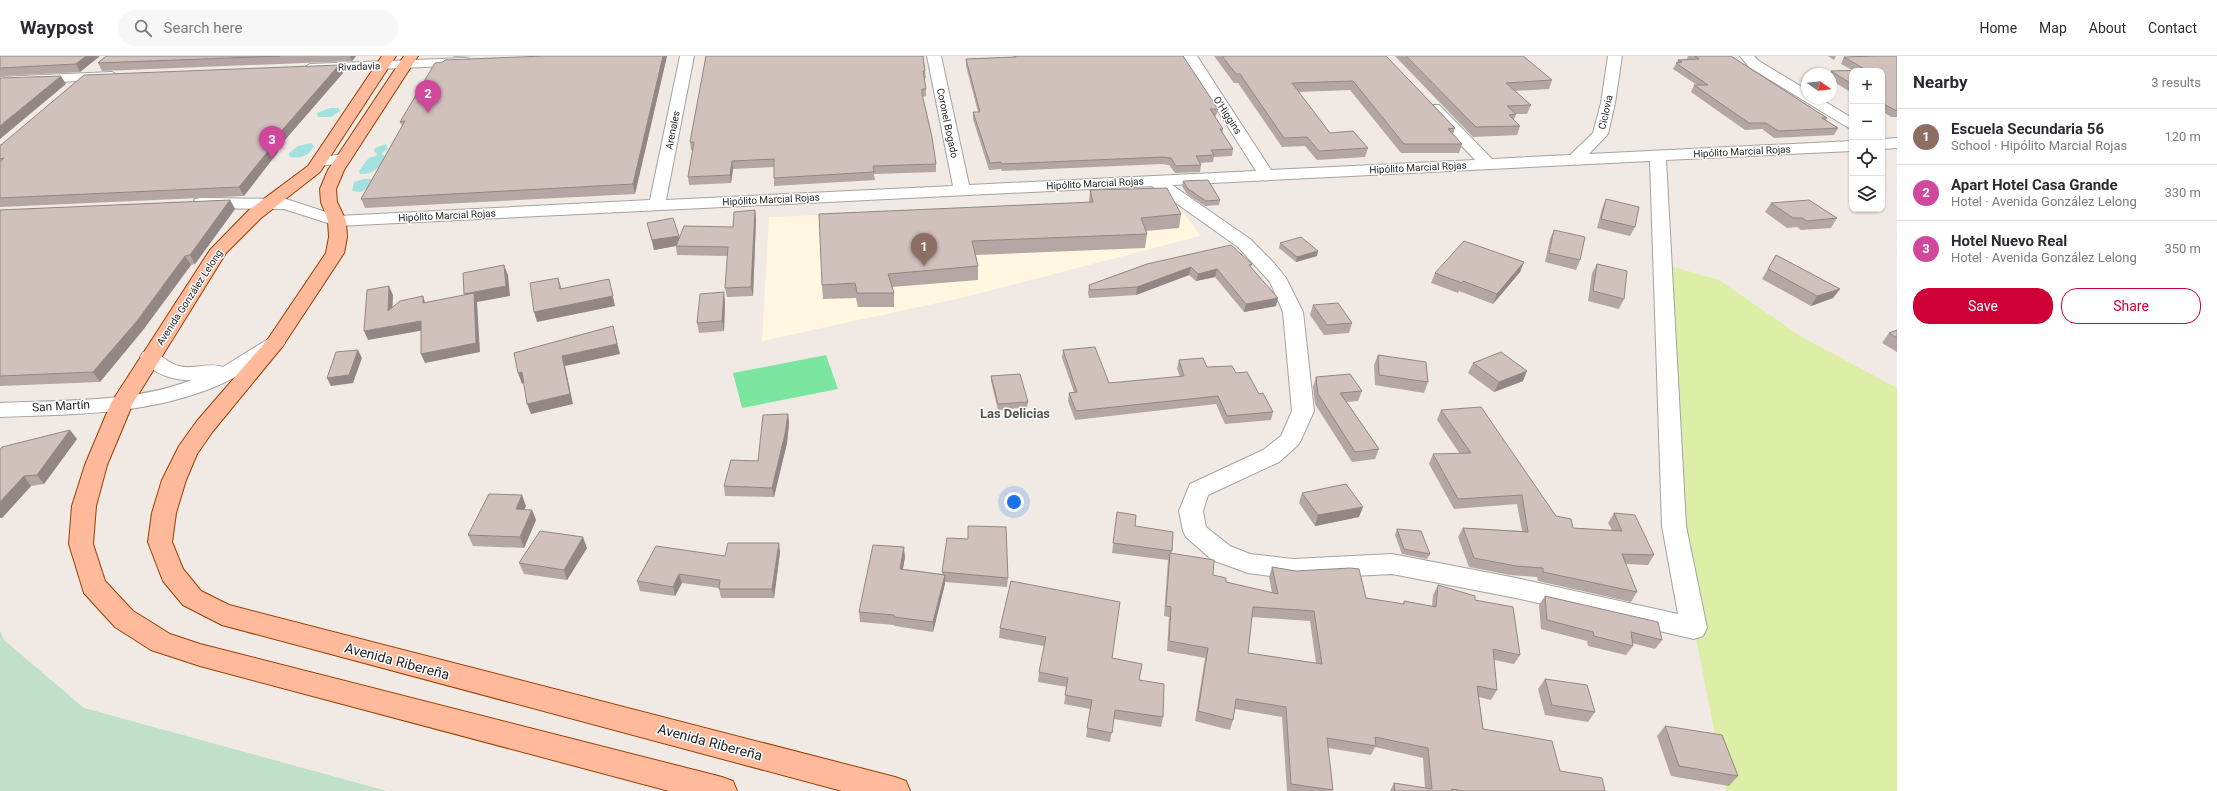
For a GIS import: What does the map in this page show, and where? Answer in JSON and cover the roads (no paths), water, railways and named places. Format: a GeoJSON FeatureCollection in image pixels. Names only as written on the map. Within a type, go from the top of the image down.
{"type":"FeatureCollection","features":[{"type":"Feature","properties":{"kind":"main road"},"geometry":{"type":"LineString","coordinates":[[275,343],[335,253],[338,237],[337,221],[329,202],[328,189],[336,170],[409,60]]}},
{"type":"Feature","properties":{"kind":"main road","name":"Avenida González Lelong"},"geometry":{"type":"LineString","coordinates":[[122,403],[219,250],[242,227],[314,169],[386,61]]}},
{"type":"Feature","properties":{"kind":"main road","name":"Avenida Ribereña"},"geometry":{"type":"LineString","coordinates":[[275,343],[206,426],[187,452],[174,480],[164,513],[160,542],[172,574],[192,598],[222,614],[272,628],[895,791]]}},
{"type":"Feature","properties":{"kind":"main road"},"geometry":{"type":"LineString","coordinates":[[122,403],[96,465],[84,506],[81,544],[93,586],[124,620],[161,642],[200,655],[722,791]]}},
{"type":"Feature","properties":{"kind":"street","name":"Arenales"},"geometry":{"type":"LineString","coordinates":[[657,205],[687,56]]}},
{"type":"Feature","properties":{"kind":"street","name":"Coronel Bogado"},"geometry":{"type":"LineString","coordinates":[[934,56],[962,189]]}},
{"type":"Feature","properties":{"kind":"street","name":"O'Higgins"},"geometry":{"type":"LineString","coordinates":[[1190,56],[1266,174]]}},
{"type":"Feature","properties":{"kind":"street","name":"Ciclovia"},"geometry":{"type":"LineString","coordinates":[[1575,159],[1600,134],[1608,103],[1615,56]]}},
{"type":"Feature","properties":{"kind":"street"},"geometry":{"type":"LineString","coordinates":[[1747,56],[1754,64],[1801,93]]}},
{"type":"Feature","properties":{"kind":"street"},"geometry":{"type":"LineString","coordinates":[[67,92],[105,60]]}},
{"type":"Feature","properties":{"kind":"street","name":"Rivadavia"},"geometry":{"type":"LineString","coordinates":[[300,69],[409,60],[476,62]]}},
{"type":"Feature","properties":{"kind":"street"},"geometry":{"type":"LineString","coordinates":[[0,81],[125,75]]}},
{"type":"Feature","properties":{"kind":"street"},"geometry":{"type":"LineString","coordinates":[[1423,96],[1487,163]]}},
{"type":"Feature","properties":{"kind":"street"},"geometry":{"type":"LineString","coordinates":[[1819,104],[1849,122]]}},
{"type":"Feature","properties":{"kind":"street","name":"Hipólito Marcial Rojas"},"geometry":{"type":"LineString","coordinates":[[337,221],[1849,146]]}},
{"type":"Feature","properties":{"kind":"street"},"geometry":{"type":"LineString","coordinates":[[1155,180],[1248,248],[1268,268],[1279,282],[1292,312],[1304,411],[1290,440],[1271,456],[1198,490],[1191,511],[1194,531],[1207,542],[1221,552],[1248,563],[1293,568],[1392,564],[1516,588],[1694,628],[1674,526],[1658,155]]}},
{"type":"Feature","properties":{"kind":"street"},"geometry":{"type":"LineString","coordinates":[[320,161],[343,159]]}},
{"type":"Feature","properties":{"kind":"street"},"geometry":{"type":"LineString","coordinates":[[185,204],[286,204],[337,221]]}},
{"type":"Feature","properties":{"kind":"street"},"geometry":{"type":"LineString","coordinates":[[150,357],[163,369],[178,373],[219,371],[242,365],[275,343]]}},
{"type":"Feature","properties":{"kind":"street","name":"San Martín"},"geometry":{"type":"LineString","coordinates":[[0,410],[122,403],[182,391],[211,381],[242,365]]}},
{"type":"Feature","properties":{"kind":"water"},"geometry":{"type":"Polygon","coordinates":[[[330,108],[338,108],[340,111],[331,117],[318,117],[317,113],[330,108]]]}},
{"type":"Feature","properties":{"kind":"water"},"geometry":{"type":"Polygon","coordinates":[[[311,143],[314,146],[307,155],[296,158],[289,156],[289,153],[298,146],[311,143]]]}},
{"type":"Feature","properties":{"kind":"water"},"geometry":{"type":"Polygon","coordinates":[[[386,144],[388,149],[383,152],[382,155],[386,156],[379,167],[372,172],[360,174],[359,171],[366,161],[376,156],[377,153],[374,152],[375,148],[386,144]]]}},
{"type":"Feature","properties":{"kind":"water"},"geometry":{"type":"Polygon","coordinates":[[[364,179],[371,179],[376,183],[361,192],[352,191],[354,182],[364,179]]]}},
{"type":"Feature","properties":{"kind":"place","name":"Apart Hotel Casa Grande"},"geometry":{"type":"Point","coordinates":[428,113]}},
{"type":"Feature","properties":{"kind":"place","name":"Hotel Nuevo Real"},"geometry":{"type":"Point","coordinates":[272,159]}},
{"type":"Feature","properties":{"kind":"place","name":"Escuela Secundaria 56"},"geometry":{"type":"Point","coordinates":[924,266]}},
{"type":"Feature","properties":{"kind":"district","name":"Las Delicias"},"geometry":{"type":"Point","coordinates":[1015,413]}}]}
